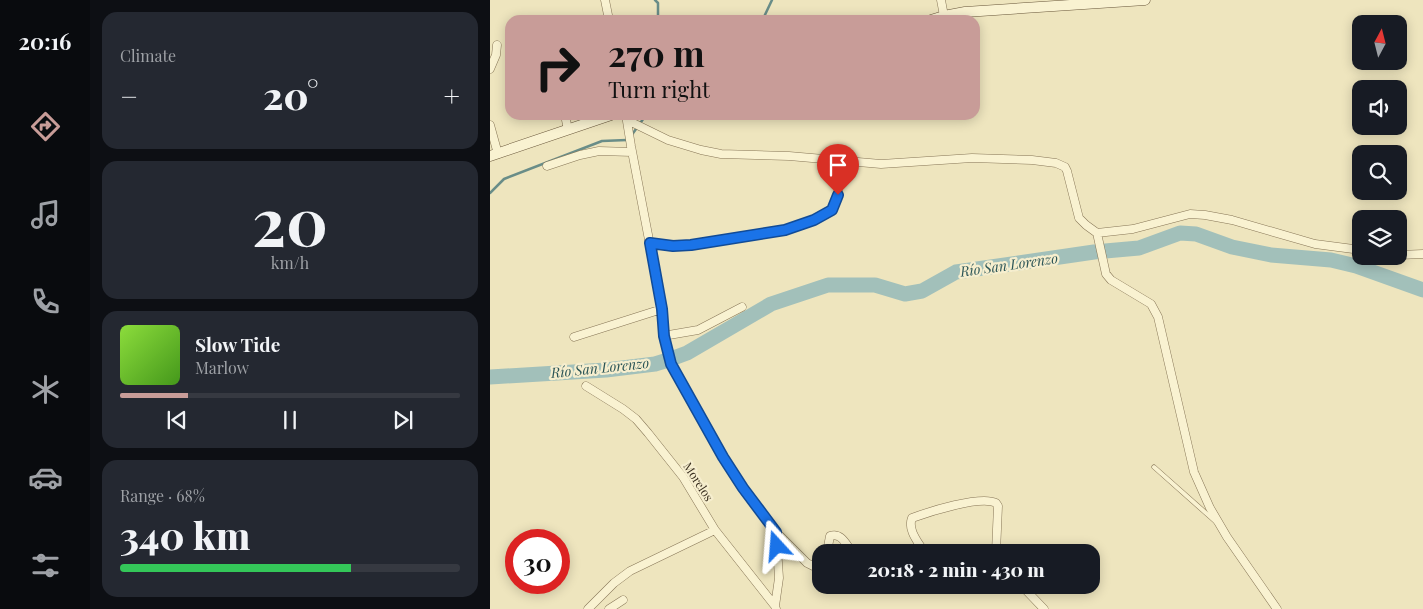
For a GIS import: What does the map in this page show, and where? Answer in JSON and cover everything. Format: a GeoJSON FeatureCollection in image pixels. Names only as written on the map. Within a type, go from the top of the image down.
{"type":"FeatureCollection","features":[{"type":"Feature","properties":{"kind":"street"},"geometry":{"type":"LineString","coordinates":[[605,0],[608,15]]}},
{"type":"Feature","properties":{"kind":"street"},"geometry":{"type":"LineString","coordinates":[[941,0],[944,15]]}},
{"type":"Feature","properties":{"kind":"street"},"geometry":{"type":"LineString","coordinates":[[949,15],[1084,2],[1145,0]]}},
{"type":"Feature","properties":{"kind":"street"},"geometry":{"type":"LineString","coordinates":[[490,69],[496,55],[497,45]]}},
{"type":"Feature","properties":{"kind":"street"},"geometry":{"type":"LineString","coordinates":[[566,120],[568,130]]}},
{"type":"Feature","properties":{"kind":"street"},"geometry":{"type":"LineString","coordinates":[[490,125],[494,155],[597,120]]}},
{"type":"Feature","properties":{"kind":"street"},"geometry":{"type":"LineString","coordinates":[[812,566],[807,563],[776,532],[743,488],[723,457],[671,364],[664,339],[662,309],[629,134],[629,120],[668,140],[721,154],[789,156],[881,164],[972,158],[1032,160],[1056,163],[1065,167],[1079,218],[1097,233],[1133,229],[1190,214],[1232,220],[1316,244],[1352,249]]}},
{"type":"Feature","properties":{"kind":"street"},"geometry":{"type":"LineString","coordinates":[[547,166],[598,151],[632,149]]}},
{"type":"Feature","properties":{"kind":"street"},"geometry":{"type":"LineString","coordinates":[[650,243],[673,246],[691,245],[785,230],[814,220],[832,210],[838,195],[840,160]]}},
{"type":"Feature","properties":{"kind":"street"},"geometry":{"type":"LineString","coordinates":[[1097,233],[1106,274],[1111,280],[1151,304],[1158,317],[1194,472],[1210,508],[1221,527],[1277,609]]}},
{"type":"Feature","properties":{"kind":"street"},"geometry":{"type":"LineString","coordinates":[[1407,255],[1423,254]]}},
{"type":"Feature","properties":{"kind":"street"},"geometry":{"type":"LineString","coordinates":[[664,339],[698,330],[742,307]]}},
{"type":"Feature","properties":{"kind":"street"},"geometry":{"type":"LineString","coordinates":[[574,337],[662,309]]}},
{"type":"Feature","properties":{"kind":"street","name":"Morelos"},"geometry":{"type":"LineString","coordinates":[[586,386],[636,418],[648,432],[683,477],[715,530],[775,608]]}},
{"type":"Feature","properties":{"kind":"street"},"geometry":{"type":"LineString","coordinates":[[920,544],[910,524],[912,518],[955,506],[988,500],[996,503],[998,506],[996,544]]}},
{"type":"Feature","properties":{"kind":"street"},"geometry":{"type":"LineString","coordinates":[[588,609],[614,583],[630,571],[715,530]]}},
{"type":"Feature","properties":{"kind":"street"},"geometry":{"type":"LineString","coordinates":[[775,608],[779,578],[776,532]]}},
{"type":"Feature","properties":{"kind":"street"},"geometry":{"type":"LineString","coordinates":[[828,544],[830,536],[834,534],[842,538],[846,544]]}},
{"type":"Feature","properties":{"kind":"street"},"geometry":{"type":"LineString","coordinates":[[1030,594],[1044,609]]}},
{"type":"Feature","properties":{"kind":"street"},"geometry":{"type":"LineString","coordinates":[[609,609],[623,600]]}},
{"type":"Feature","properties":{"kind":"lane"},"geometry":{"type":"LineString","coordinates":[[1154,467],[1221,527]]}},
{"type":"Feature","properties":{"kind":"waterway"},"geometry":{"type":"LineString","coordinates":[[655,0],[658,3],[658,15]]}},
{"type":"Feature","properties":{"kind":"waterway"},"geometry":{"type":"LineString","coordinates":[[765,15],[772,0]]}},
{"type":"Feature","properties":{"kind":"waterway"},"geometry":{"type":"LineString","coordinates":[[631,136],[642,120]]}},
{"type":"Feature","properties":{"kind":"waterway"},"geometry":{"type":"LineString","coordinates":[[490,193],[504,179],[602,141],[627,140]]}},
{"type":"Feature","properties":{"kind":"waterway","name":"Río San Lorenzo"},"geometry":{"type":"LineString","coordinates":[[490,377],[606,370],[655,364],[687,353],[771,304],[828,285],[875,285],[905,294],[922,291],[956,272],[1094,252],[1139,248],[1180,233],[1196,234],[1232,247],[1271,255],[1331,260],[1356,266],[1423,290]]}},
{"type":"Feature","properties":{"kind":"route"},"geometry":{"type":"LineString","coordinates":[[777,546],[776,532],[743,488],[723,457],[671,364],[665,343],[662,309],[650,243],[673,246],[691,245],[785,230],[814,220],[832,210],[838,195]]}}]}
